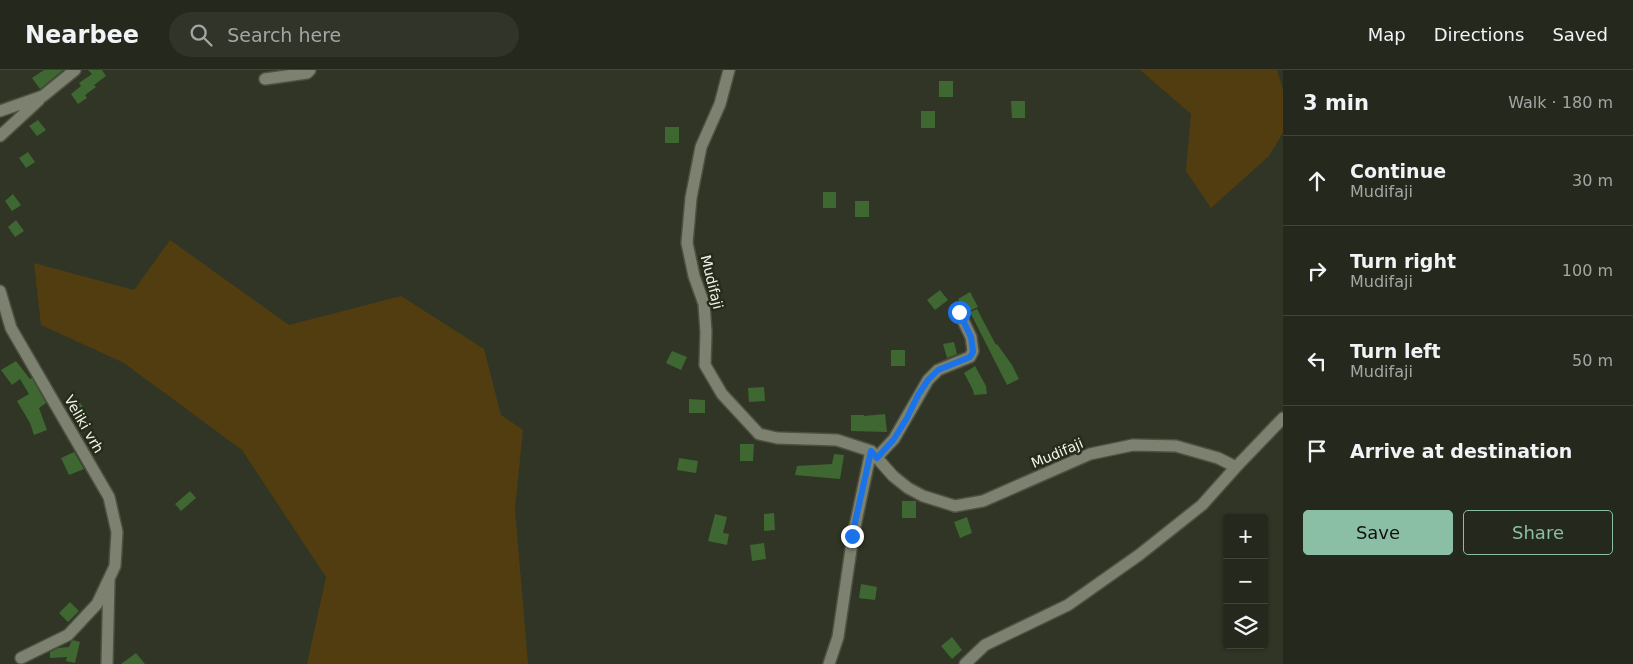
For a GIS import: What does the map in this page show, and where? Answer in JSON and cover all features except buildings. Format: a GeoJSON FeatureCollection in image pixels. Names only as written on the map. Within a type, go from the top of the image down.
{"type":"FeatureCollection","features":[{"type":"Feature","properties":{"kind":"street"},"geometry":{"type":"LineString","coordinates":[[0,136],[43,96],[75,70]]}},
{"type":"Feature","properties":{"kind":"street"},"geometry":{"type":"LineString","coordinates":[[265,78],[307,73],[310,70]]}},
{"type":"Feature","properties":{"kind":"street","name":"Mudifaji"},"geometry":{"type":"LineString","coordinates":[[729,70],[720,104],[701,147],[691,198],[687,243],[694,276],[704,304],[706,332],[705,365],[722,394],[759,434],[777,438],[837,440],[874,454],[893,476],[908,488],[923,496],[955,506],[983,501],[1090,454],[1133,445],[1176,446],[1218,458],[1236,466]]}},
{"type":"Feature","properties":{"kind":"street"},"geometry":{"type":"LineString","coordinates":[[0,111],[43,96]]}},
{"type":"Feature","properties":{"kind":"street","name":"Veliki vrh"},"geometry":{"type":"LineString","coordinates":[[0,291],[11,328],[109,497],[117,532],[115,566],[98,604],[68,635],[21,658]]}},
{"type":"Feature","properties":{"kind":"street"},"geometry":{"type":"LineString","coordinates":[[829,664],[838,637],[852,536],[874,454],[894,439],[928,380],[938,370],[970,357],[973,352],[971,337],[959,312]]}},
{"type":"Feature","properties":{"kind":"street"},"geometry":{"type":"LineString","coordinates":[[966,664],[985,645],[1068,605],[1139,555],[1202,505],[1236,466],[1283,418]]}},
{"type":"Feature","properties":{"kind":"street","name":"Veliki vrh"},"geometry":{"type":"LineString","coordinates":[[106,664],[109,579]]}},
{"type":"Feature","properties":{"kind":"shaded area"},"geometry":{"type":"Polygon","coordinates":[[[1140,70],[1277,70],[1283,90],[1283,133],[1269,156],[1211,208],[1186,171],[1191,114],[1140,70]]]}},
{"type":"Feature","properties":{"kind":"shaded area"},"geometry":{"type":"Polygon","coordinates":[[[170,240],[289,325],[401,296],[484,349],[501,415],[523,430],[515,509],[528,664],[307,664],[326,577],[242,450],[124,363],[41,325],[34,263],[134,290],[170,240]]]}},
{"type":"Feature","properties":{"kind":"route"},"geometry":{"type":"LineString","coordinates":[[852,536],[871,451],[877,458],[894,439],[918,395],[928,380],[938,370],[970,357],[973,352],[971,337],[959,312]]}}]}
